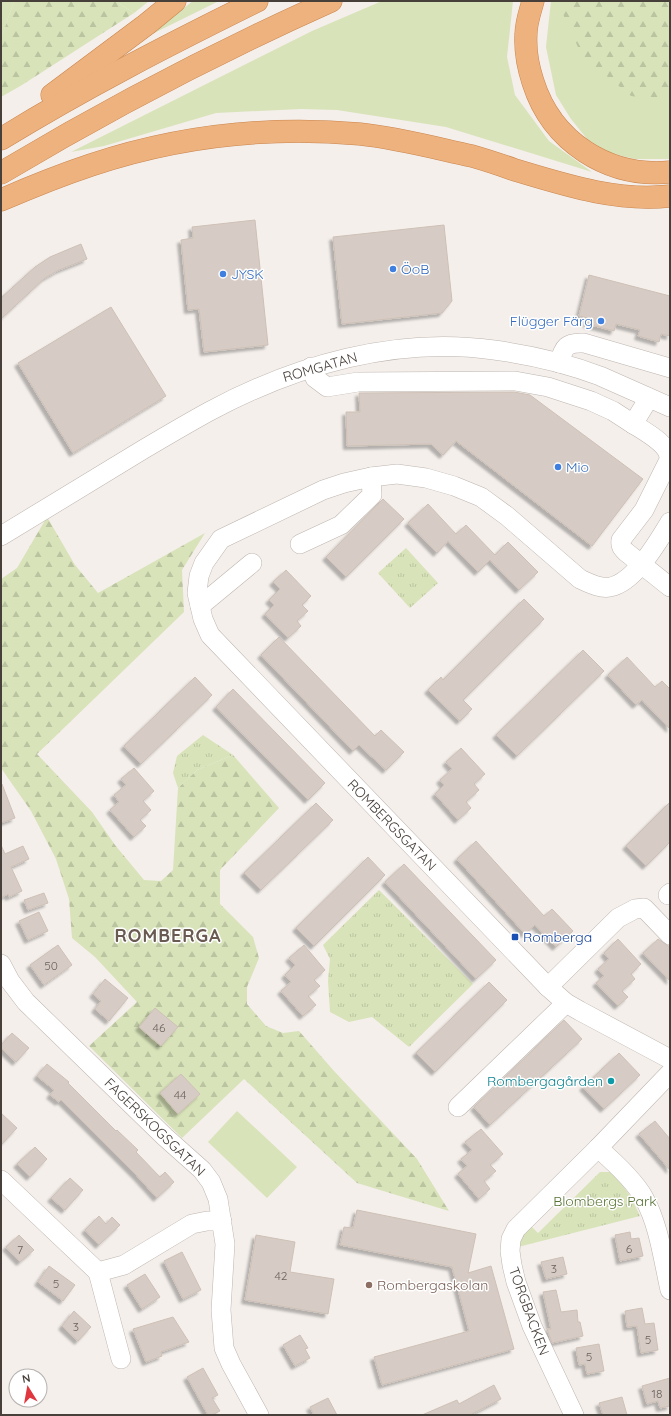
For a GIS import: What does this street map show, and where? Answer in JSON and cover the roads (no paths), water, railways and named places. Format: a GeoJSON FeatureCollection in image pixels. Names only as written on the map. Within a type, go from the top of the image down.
{"type":"FeatureCollection","features":[{"type":"Feature","properties":{"kind":"highway"},"geometry":{"type":"LineString","coordinates":[[1,132],[147,24],[175,1]]}},
{"type":"Feature","properties":{"kind":"highway"},"geometry":{"type":"LineString","coordinates":[[1,139],[48,110],[157,51],[257,1]]}},
{"type":"Feature","properties":{"kind":"highway"},"geometry":{"type":"LineString","coordinates":[[1,173],[64,135],[172,77],[274,26],[331,1]]}},
{"type":"Feature","properties":{"kind":"highway"},"geometry":{"type":"LineString","coordinates":[[533,1],[526,34],[529,70],[543,107],[554,124],[582,150],[599,160],[634,172],[655,174],[670,172]]}},
{"type":"Feature","properties":{"kind":"highway"},"geometry":{"type":"LineString","coordinates":[[1,200],[91,165],[144,150],[202,138],[253,132],[361,134],[414,143],[475,157],[553,182],[600,193],[634,198],[670,196]]}},
{"type":"Feature","properties":{"kind":"street"},"geometry":{"type":"LineString","coordinates":[[559,364],[564,348],[574,343],[584,343],[670,368]]}},
{"type":"Feature","properties":{"kind":"street","name":"ROMGATAN"},"geometry":{"type":"LineString","coordinates":[[1,536],[78,488],[210,411],[276,380],[311,367],[370,353],[424,347],[461,347],[525,355],[598,376],[670,407]]}},
{"type":"Feature","properties":{"kind":"street"},"geometry":{"type":"LineString","coordinates":[[311,367],[315,378],[327,387],[358,382],[515,381],[548,387],[572,394],[613,411],[665,447],[670,456],[644,510],[621,540],[622,548],[670,587]]}},
{"type":"Feature","properties":{"kind":"street"},"geometry":{"type":"LineString","coordinates":[[633,424],[649,398]]}},
{"type":"Feature","properties":{"kind":"street"},"geometry":{"type":"LineString","coordinates":[[300,544],[341,525],[372,495],[371,477],[397,474],[426,478],[454,486],[481,497],[506,516],[580,579],[594,585],[610,587],[624,581],[642,564],[670,522]]}},
{"type":"Feature","properties":{"kind":"street","name":"ROMBERGSGATAN"},"geometry":{"type":"LineString","coordinates":[[371,477],[344,483],[323,490],[222,539],[204,563],[199,576],[197,593],[203,619],[210,635],[548,987],[566,1003],[670,1059]]}},
{"type":"Feature","properties":{"kind":"street"},"geometry":{"type":"LineString","coordinates":[[200,606],[252,563]]}},
{"type":"Feature","properties":{"kind":"street"},"geometry":{"type":"LineString","coordinates":[[548,987],[618,918],[635,909],[644,908],[670,935]]}},
{"type":"Feature","properties":{"kind":"street","name":"FAGERSKOGSGATAN"},"geometry":{"type":"LineString","coordinates":[[1,964],[10,981],[26,1002],[165,1137],[202,1170],[211,1182],[218,1199],[225,1244],[221,1310],[224,1348],[234,1371],[259,1415]]}},
{"type":"Feature","properties":{"kind":"street"},"geometry":{"type":"LineString","coordinates":[[458,1107],[566,1003]]}},
{"type":"Feature","properties":{"kind":"street","name":"TORGBACKEN"},"geometry":{"type":"LineString","coordinates":[[574,1415],[532,1326],[516,1282],[510,1251],[511,1239],[516,1229],[598,1148],[670,1073]]}},
{"type":"Feature","properties":{"kind":"street"},"geometry":{"type":"LineString","coordinates":[[598,1148],[620,1167],[643,1196],[653,1216],[670,1290]]}},
{"type":"Feature","properties":{"kind":"street"},"geometry":{"type":"LineString","coordinates":[[1,1180],[98,1272],[121,1359]]}},
{"type":"Feature","properties":{"kind":"street"},"geometry":{"type":"LineString","coordinates":[[98,1272],[124,1265],[192,1224],[207,1221],[222,1221]]}},
{"type":"Feature","properties":{"kind":"place","name":"ÖoB"},"geometry":{"type":"Point","coordinates":[393,269]}},
{"type":"Feature","properties":{"kind":"place","name":"JYSK"},"geometry":{"type":"Point","coordinates":[223,274]}},
{"type":"Feature","properties":{"kind":"place","name":"Flügger Färg"},"geometry":{"type":"Point","coordinates":[601,321]}},
{"type":"Feature","properties":{"kind":"place","name":"Mio"},"geometry":{"type":"Point","coordinates":[558,467]}},
{"type":"Feature","properties":{"kind":"place","name":"Romberga"},"geometry":{"type":"Point","coordinates":[515,937]}},
{"type":"Feature","properties":{"kind":"place","name":"Rombergagården"},"geometry":{"type":"Point","coordinates":[611,1081]}},
{"type":"Feature","properties":{"kind":"place","name":"Rombergaskolan"},"geometry":{"type":"Point","coordinates":[369,1285]}},
{"type":"Feature","properties":{"kind":"district","name":"ROMBERGA"},"geometry":{"type":"Point","coordinates":[168,935]}},
{"type":"Feature","properties":{"kind":"park label","name":"Blombergs Park"},"geometry":{"type":"Point","coordinates":[605,1201]}}]}
